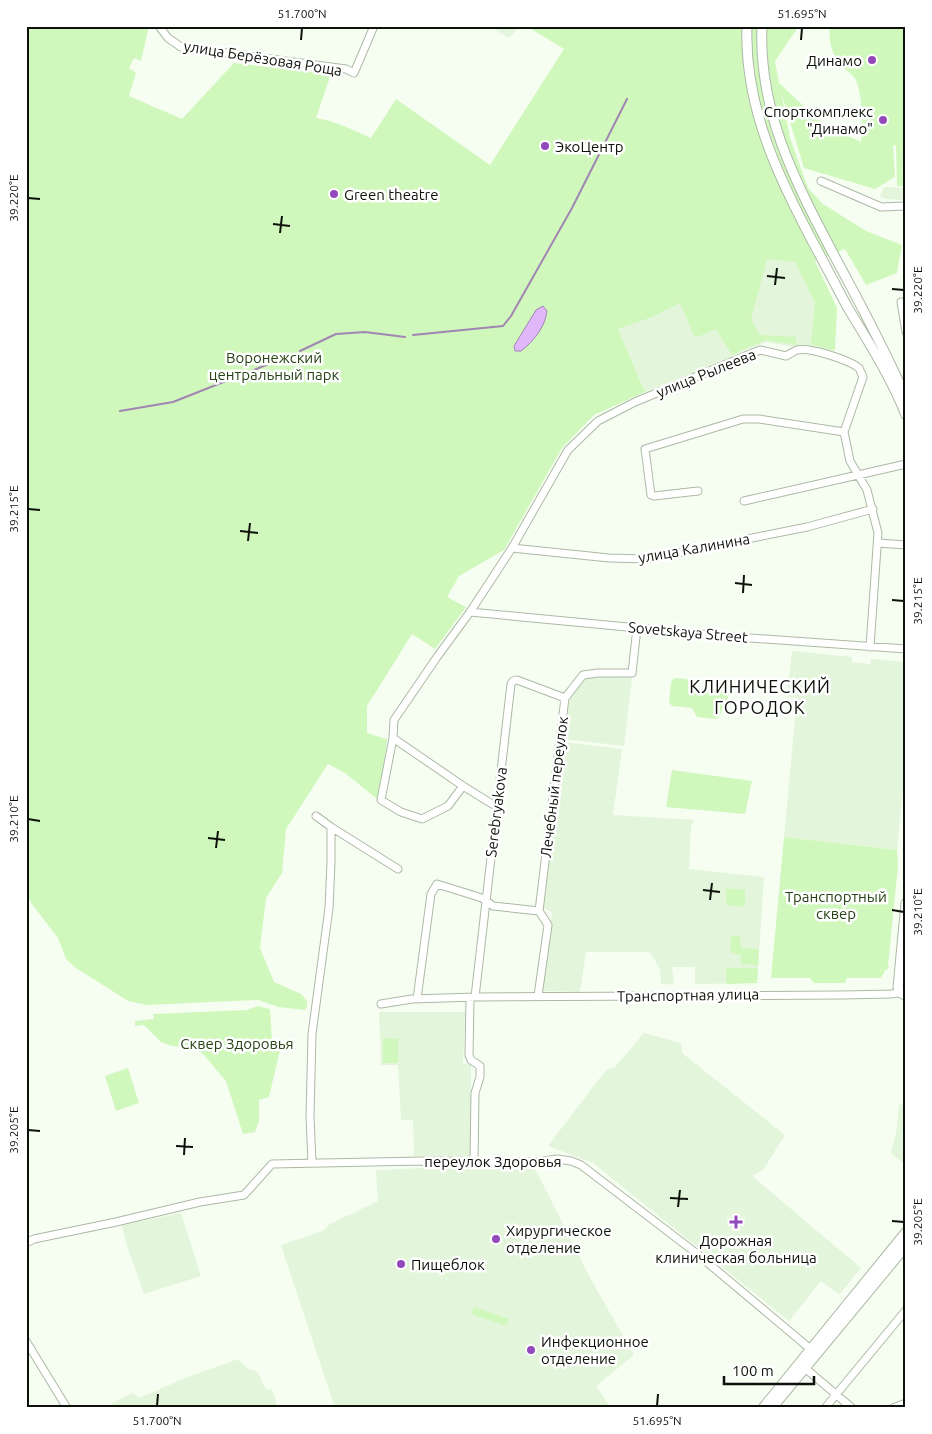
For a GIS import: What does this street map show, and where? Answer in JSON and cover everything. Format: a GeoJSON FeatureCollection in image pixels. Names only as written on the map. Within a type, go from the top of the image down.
{"type":"FeatureCollection","features":[{"type":"Feature","properties":{"kind":"main road"},"geometry":{"type":"LineString","coordinates":[[747,26],[748,67],[753,96],[760,126],[774,166],[792,204],[888,376],[906,415]]}},
{"type":"Feature","properties":{"kind":"main road"},"geometry":{"type":"LineString","coordinates":[[762,26],[763,64],[768,95],[774,122],[786,159],[804,199],[879,339],[906,398]]}},
{"type":"Feature","properties":{"kind":"main road"},"geometry":{"type":"LineString","coordinates":[[904,994],[898,987],[906,903]]}},
{"type":"Feature","properties":{"kind":"main road"},"geometry":{"type":"LineString","coordinates":[[772,1408],[805,1368],[813,1352],[906,1232]]}},
{"type":"Feature","properties":{"kind":"main road"},"geometry":{"type":"LineString","coordinates":[[762,1408],[906,1246]]}},
{"type":"Feature","properties":{"kind":"street","name":"улица Берёзовая Роща"},"geometry":{"type":"LineString","coordinates":[[159,26],[168,38],[181,47],[346,69],[354,73],[374,26]]}},
{"type":"Feature","properties":{"kind":"street"},"geometry":{"type":"LineString","coordinates":[[821,181],[881,207],[906,206]]}},
{"type":"Feature","properties":{"kind":"street"},"geometry":{"type":"LineString","coordinates":[[904,304],[906,332]]}},
{"type":"Feature","properties":{"kind":"street","name":"улица Рылеева"},"geometry":{"type":"LineString","coordinates":[[463,786],[448,806],[422,819],[401,812],[381,800],[393,738],[394,720],[436,657],[470,612],[512,548],[568,450],[598,421],[635,402],[760,350],[786,356],[796,350],[802,350],[836,356],[860,368],[862,377],[844,432]]}},
{"type":"Feature","properties":{"kind":"street"},"geometry":{"type":"LineString","coordinates":[[698,491],[651,495],[645,449],[743,419],[759,419],[844,432],[850,460],[867,490],[878,533],[870,647]]}},
{"type":"Feature","properties":{"kind":"street"},"geometry":{"type":"LineString","coordinates":[[744,500],[906,464]]}},
{"type":"Feature","properties":{"kind":"street","name":"улица Калинина"},"geometry":{"type":"LineString","coordinates":[[512,548],[609,558],[647,559],[807,527],[873,509]]}},
{"type":"Feature","properties":{"kind":"street"},"geometry":{"type":"LineString","coordinates":[[878,543],[906,545]]}},
{"type":"Feature","properties":{"kind":"street","name":"Sovetskaya Street"},"geometry":{"type":"LineString","coordinates":[[470,612],[722,636],[906,649]]}},
{"type":"Feature","properties":{"kind":"street","name":"Лечебный переулок"},"geometry":{"type":"LineString","coordinates":[[538,996],[548,925],[539,911],[565,698],[583,676],[598,673],[632,673],[637,628]]}},
{"type":"Feature","properties":{"kind":"street","name":"Serebryakova"},"geometry":{"type":"LineString","coordinates":[[474,1162],[475,1093],[480,1077],[480,1066],[471,1060],[469,1055],[473,998],[511,684],[517,680],[565,698]]}},
{"type":"Feature","properties":{"kind":"street"},"geometry":{"type":"LineString","coordinates":[[393,738],[463,786],[492,804],[497,805]]}},
{"type":"Feature","properties":{"kind":"street"},"geometry":{"type":"LineString","coordinates":[[316,816],[330,827],[398,868]]}},
{"type":"Feature","properties":{"kind":"street"},"geometry":{"type":"LineString","coordinates":[[312,1163],[310,1116],[312,1034],[329,908],[332,862],[330,827]]}},
{"type":"Feature","properties":{"kind":"street"},"geometry":{"type":"LineString","coordinates":[[417,999],[431,894],[437,884],[482,898],[493,906],[539,911]]}},
{"type":"Feature","properties":{"kind":"street","name":"Транспортная улица"},"geometry":{"type":"LineString","coordinates":[[381,1004],[417,999],[538,996],[904,994]]}},
{"type":"Feature","properties":{"kind":"street","name":"переулок Здоровья"},"geometry":{"type":"LineString","coordinates":[[26,1243],[34,1239],[200,1202],[244,1195],[272,1164],[535,1162],[558,1159],[571,1160],[581,1165],[696,1253],[813,1352]]}},
{"type":"Feature","properties":{"kind":"street"},"geometry":{"type":"LineString","coordinates":[[824,1408],[906,1310]]}},
{"type":"Feature","properties":{"kind":"street"},"geometry":{"type":"LineString","coordinates":[[26,1341],[67,1408]]}},
{"type":"Feature","properties":{"kind":"street"},"geometry":{"type":"LineString","coordinates":[[805,1368],[852,1408]]}},
{"type":"Feature","properties":{"kind":"street"},"geometry":{"type":"LineString","coordinates":[[893,1408],[906,1404]]}},
{"type":"Feature","properties":{"kind":"shaded area"},"geometry":{"type":"Polygon","coordinates":[[[489,26],[520,26],[509,38],[489,26]]]}},
{"type":"Feature","properties":{"kind":"shaded area"},"geometry":{"type":"Polygon","coordinates":[[[884,187],[906,188],[906,200],[885,199],[880,196],[884,187]]]}},
{"type":"Feature","properties":{"kind":"shaded area"},"geometry":{"type":"Polygon","coordinates":[[[762,257],[810,263],[834,313],[831,353],[766,342],[645,392],[618,329],[762,257]]]}},
{"type":"Feature","properties":{"kind":"shaded area"},"geometry":{"type":"Polygon","coordinates":[[[543,306],[547,311],[546,317],[538,333],[521,351],[515,351],[514,346],[536,310],[543,306]]]}},
{"type":"Feature","properties":{"kind":"shaded area"},"geometry":{"type":"Polygon","coordinates":[[[792,651],[852,657],[852,662],[870,664],[871,659],[906,662],[906,760],[897,850],[784,837],[797,698],[787,697],[792,651]]]}},
{"type":"Feature","properties":{"kind":"shaded area"},"geometry":{"type":"Polygon","coordinates":[[[586,676],[632,678],[624,746],[564,739],[570,697],[586,676]]]}},
{"type":"Feature","properties":{"kind":"shaded area"},"geometry":{"type":"Polygon","coordinates":[[[563,742],[622,749],[613,815],[694,820],[691,826],[689,869],[764,877],[757,983],[695,984],[695,967],[672,967],[674,984],[661,984],[660,969],[650,952],[586,952],[580,992],[543,991],[552,912],[543,908],[563,742]]]}},
{"type":"Feature","properties":{"kind":"shaded area"},"geometry":{"type":"Polygon","coordinates":[[[379,1012],[465,1012],[463,1064],[471,1064],[471,1157],[414,1156],[413,1120],[401,1120],[398,1065],[381,1065],[379,1012]]]}},
{"type":"Feature","properties":{"kind":"shaded area","name":"Дорожная клиническая больница"},"geometry":{"type":"Polygon","coordinates":[[[644,1033],[681,1043],[682,1053],[785,1135],[763,1170],[752,1176],[861,1268],[839,1295],[821,1281],[789,1321],[593,1163],[548,1146],[606,1070],[615,1067],[644,1033]]]}},
{"type":"Feature","properties":{"kind":"shaded area"},"geometry":{"type":"Polygon","coordinates":[[[899,1104],[906,1105],[906,1166],[891,1153],[897,1128],[899,1104]]]}},
{"type":"Feature","properties":{"kind":"shaded area"},"geometry":{"type":"Polygon","coordinates":[[[424,1168],[535,1169],[594,1285],[634,1355],[596,1386],[611,1408],[335,1408],[281,1245],[323,1231],[330,1224],[378,1201],[376,1170],[424,1168]]]}},
{"type":"Feature","properties":{"kind":"shaded area"},"geometry":{"type":"Polygon","coordinates":[[[181,1213],[201,1276],[144,1294],[127,1246],[122,1225],[181,1213]]]}},
{"type":"Feature","properties":{"kind":"shaded area"},"geometry":{"type":"Polygon","coordinates":[[[238,1359],[247,1368],[258,1372],[266,1390],[272,1389],[278,1408],[114,1408],[112,1403],[133,1393],[139,1398],[188,1377],[238,1359]]]}},
{"type":"Feature","properties":{"kind":"green space","name":"Воронежский центральный парк"},"geometry":{"type":"Polygon","coordinates":[[[26,26],[149,26],[141,61],[134,58],[129,68],[136,73],[129,96],[182,119],[234,63],[331,74],[316,118],[351,129],[371,138],[396,99],[490,165],[564,49],[526,26],[799,26],[775,61],[779,83],[823,124],[861,142],[862,111],[858,87],[855,78],[842,66],[833,52],[830,42],[830,26],[906,26],[906,186],[897,186],[896,145],[893,146],[895,177],[875,189],[804,168],[781,92],[790,138],[808,188],[823,204],[866,231],[902,245],[897,273],[866,285],[845,249],[815,261],[837,308],[835,351],[811,344],[815,303],[795,262],[767,259],[751,320],[760,335],[796,337],[796,345],[765,340],[732,355],[716,329],[695,338],[680,303],[652,317],[618,329],[645,392],[594,415],[562,448],[504,550],[459,576],[447,597],[466,607],[435,649],[412,634],[367,706],[367,733],[387,739],[382,781],[377,799],[345,773],[328,764],[286,829],[282,873],[266,898],[260,948],[274,982],[301,994],[307,1001],[305,1010],[278,1007],[258,1000],[147,1005],[128,1001],[76,968],[66,959],[58,938],[31,903],[26,891],[26,26]]]}},
{"type":"Feature","properties":{"kind":"green space"},"geometry":{"type":"Polygon","coordinates":[[[674,678],[687,679],[696,692],[702,692],[705,688],[713,689],[713,684],[731,686],[732,689],[719,717],[716,719],[697,717],[692,708],[672,706],[669,702],[671,683],[674,678]]]}},
{"type":"Feature","properties":{"kind":"green space"},"geometry":{"type":"Polygon","coordinates":[[[672,770],[752,781],[745,814],[666,807],[672,770]]]}},
{"type":"Feature","properties":{"kind":"green space","name":"Транспортный сквер"},"geometry":{"type":"Polygon","coordinates":[[[784,837],[897,850],[898,866],[889,967],[881,978],[847,978],[845,983],[814,983],[810,978],[771,978],[784,837]]]}},
{"type":"Feature","properties":{"kind":"green space"},"geometry":{"type":"Polygon","coordinates":[[[726,888],[745,890],[745,907],[726,905],[726,888]]]}},
{"type":"Feature","properties":{"kind":"green space"},"geometry":{"type":"Polygon","coordinates":[[[731,936],[740,936],[741,948],[759,949],[758,965],[741,964],[741,955],[730,952],[731,936]]]}},
{"type":"Feature","properties":{"kind":"green space"},"geometry":{"type":"Polygon","coordinates":[[[726,968],[758,968],[757,983],[726,984],[726,968]]]}},
{"type":"Feature","properties":{"kind":"green space","name":"Сквер Здоровья"},"geometry":{"type":"Polygon","coordinates":[[[258,1006],[270,1009],[272,1040],[280,1050],[269,1097],[259,1100],[259,1121],[255,1132],[243,1134],[226,1081],[204,1055],[195,1048],[172,1046],[161,1042],[144,1025],[135,1026],[135,1021],[154,1019],[153,1014],[247,1010],[258,1006]]]}},
{"type":"Feature","properties":{"kind":"green space"},"geometry":{"type":"Polygon","coordinates":[[[383,1038],[398,1039],[398,1063],[383,1063],[383,1038]]]}},
{"type":"Feature","properties":{"kind":"green space"},"geometry":{"type":"Polygon","coordinates":[[[128,1068],[139,1103],[116,1111],[105,1076],[128,1068]]]}},
{"type":"Feature","properties":{"kind":"green space"},"geometry":{"type":"Polygon","coordinates":[[[474,1307],[509,1319],[506,1326],[472,1314],[474,1307]]]}},
{"type":"Feature","properties":{"kind":"waterway"},"geometry":{"type":"LineString","coordinates":[[413,335],[503,326],[511,316],[572,208],[627,99]]}},
{"type":"Feature","properties":{"kind":"waterway"},"geometry":{"type":"LineString","coordinates":[[300,351],[336,334],[365,332],[405,337]]}},
{"type":"Feature","properties":{"kind":"waterway"},"geometry":{"type":"LineString","coordinates":[[120,411],[173,402],[294,354]]}},
{"type":"Feature","properties":{"kind":"place","name":"Динамо"},"geometry":{"type":"Point","coordinates":[872,60]}},
{"type":"Feature","properties":{"kind":"place","name":"Спорткомплекс \"Динамо\""},"geometry":{"type":"Point","coordinates":[883,120]}},
{"type":"Feature","properties":{"kind":"place","name":"ЭкоЦентр"},"geometry":{"type":"Point","coordinates":[545,146]}},
{"type":"Feature","properties":{"kind":"place","name":"Green theatre"},"geometry":{"type":"Point","coordinates":[334,194]}},
{"type":"Feature","properties":{"kind":"place","name":"Дорожная клиническая больница"},"geometry":{"type":"Point","coordinates":[736,1222]}},
{"type":"Feature","properties":{"kind":"place","name":"Хирургическое отделение"},"geometry":{"type":"Point","coordinates":[496,1239]}},
{"type":"Feature","properties":{"kind":"place","name":"Пищеблок"},"geometry":{"type":"Point","coordinates":[401,1264]}},
{"type":"Feature","properties":{"kind":"place","name":"Инфекционное отделение"},"geometry":{"type":"Point","coordinates":[531,1350]}},
{"type":"Feature","properties":{"kind":"district","name":"КЛИНИЧЕСКИЙ ГОРОДОК"},"geometry":{"type":"Point","coordinates":[760,696]}}]}
